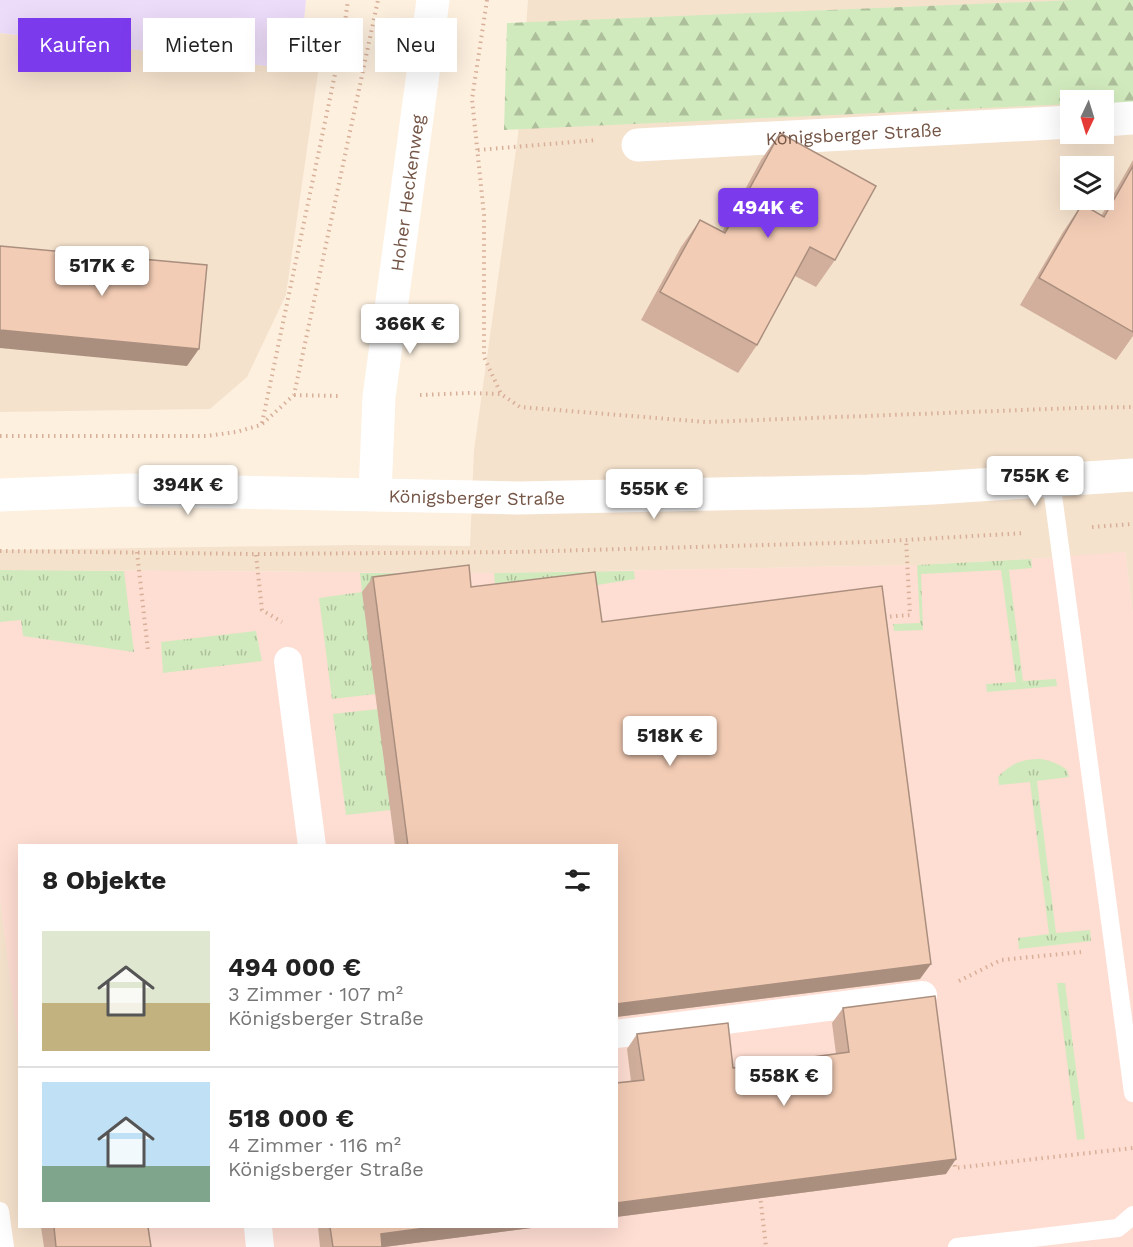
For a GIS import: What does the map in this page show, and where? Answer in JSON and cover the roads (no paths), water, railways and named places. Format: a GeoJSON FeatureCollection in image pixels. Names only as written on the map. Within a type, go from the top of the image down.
{"type":"FeatureCollection","features":[{"type":"Feature","properties":{"kind":"street","name":"Hoher Heckenweg"},"geometry":{"type":"LineString","coordinates":[[375,494],[379,397],[433,0]]}},
{"type":"Feature","properties":{"kind":"street"},"geometry":{"type":"LineString","coordinates":[[1114,119],[1133,118]]}},
{"type":"Feature","properties":{"kind":"street","name":"Königsberger Straße"},"geometry":{"type":"LineString","coordinates":[[638,145],[1060,123]]}},
{"type":"Feature","properties":{"kind":"street","name":"Königsberger Straße"},"geometry":{"type":"LineString","coordinates":[[0,495],[130,490],[518,498],[933,488],[1133,474]]}},
{"type":"Feature","properties":{"kind":"street"},"geometry":{"type":"LineString","coordinates":[[288,661],[312,844]]}},
{"type":"Feature","properties":{"kind":"street"},"geometry":{"type":"LineString","coordinates":[[618,1034],[922,995]]}},
{"type":"Feature","properties":{"kind":"street"},"geometry":{"type":"LineString","coordinates":[[258,1228],[260,1247]]}},
{"type":"Feature","properties":{"kind":"lane"},"geometry":{"type":"LineString","coordinates":[[1051,480],[1133,1093]]}},
{"type":"Feature","properties":{"kind":"lane"},"geometry":{"type":"LineString","coordinates":[[0,1211],[4,1247]]}},
{"type":"Feature","properties":{"kind":"lane"},"geometry":{"type":"LineString","coordinates":[[957,1247],[1118,1228],[1133,1215]]}}]}
